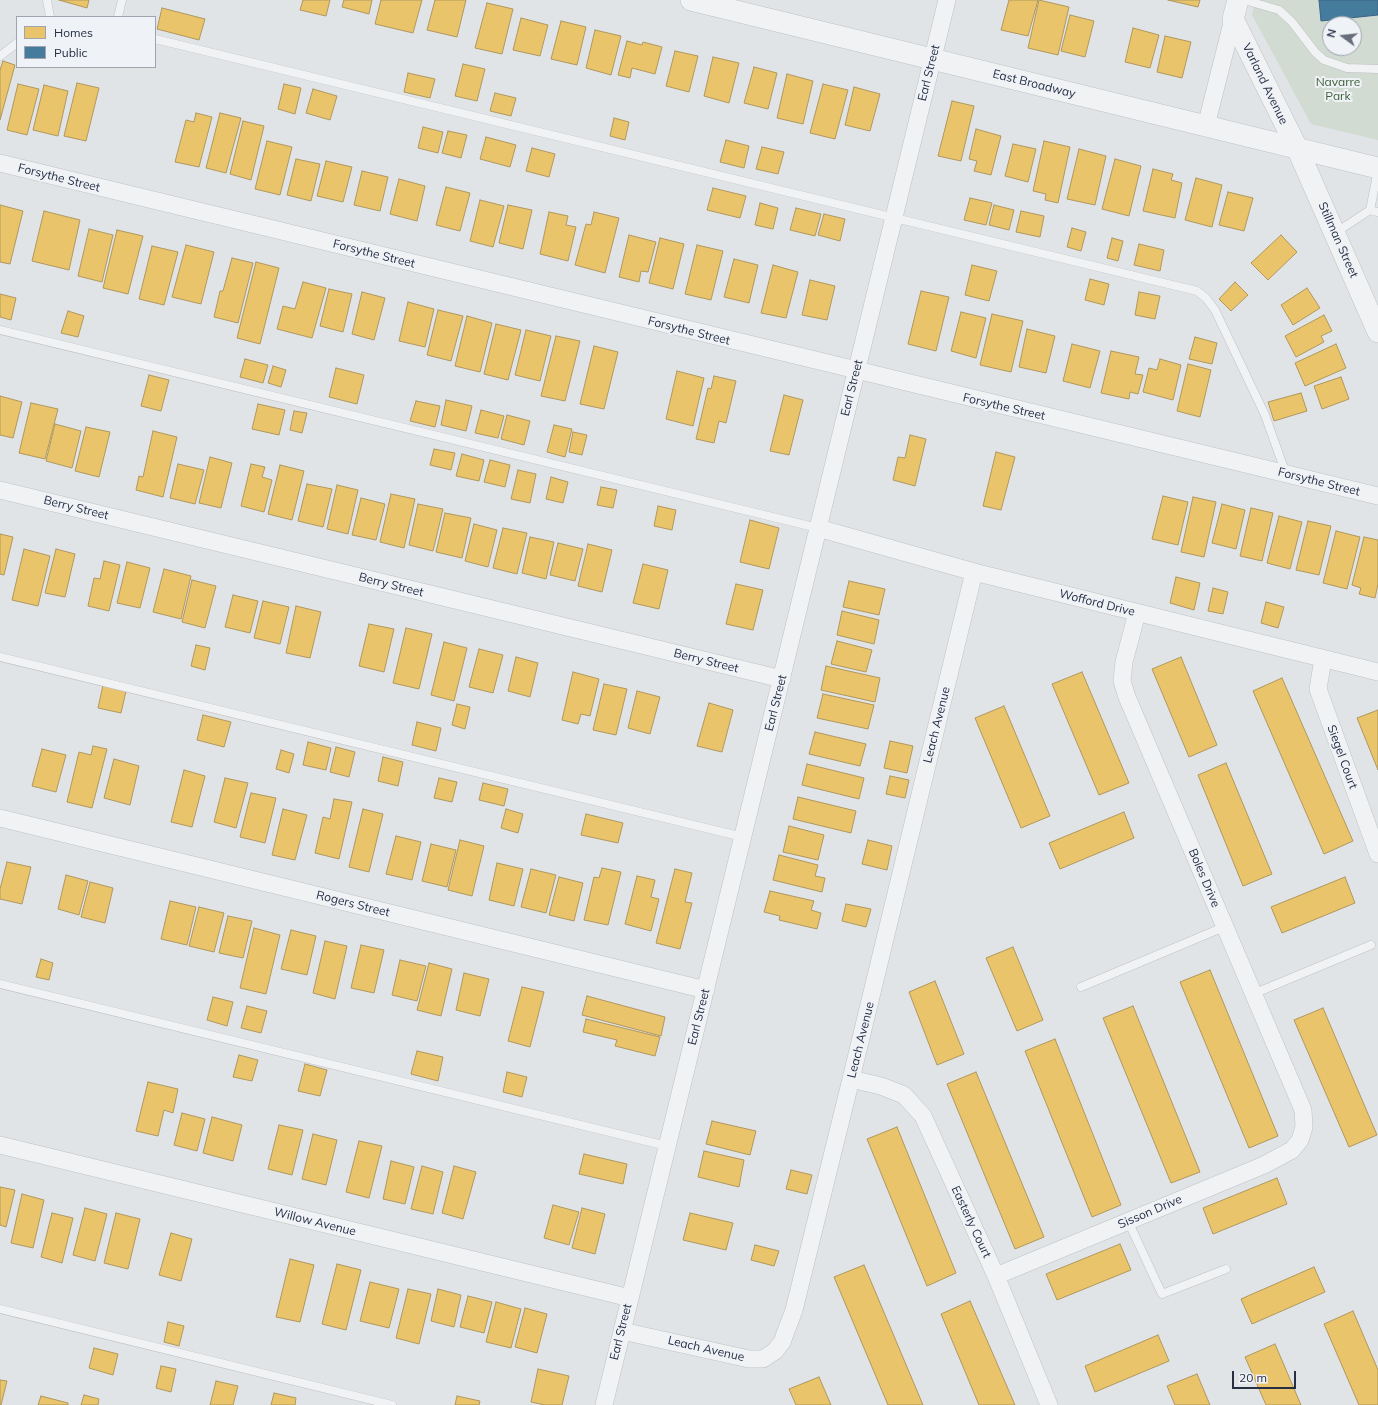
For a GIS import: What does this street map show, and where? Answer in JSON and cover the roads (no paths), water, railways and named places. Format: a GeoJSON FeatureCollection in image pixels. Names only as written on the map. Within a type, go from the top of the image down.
{"type":"FeatureCollection","features":[{"type":"Feature","properties":{"kind":"street","name":"East Broadway"},"geometry":{"type":"LineString","coordinates":[[691,0],[1378,169]]}},
{"type":"Feature","properties":{"kind":"street","name":"Earl Street"},"geometry":{"type":"LineString","coordinates":[[604,1405],[947,0]]}},
{"type":"Feature","properties":{"kind":"street","name":"Varland Avenue"},"geometry":{"type":"LineString","coordinates":[[1206,126],[1236,10]]}},
{"type":"Feature","properties":{"kind":"street","name":"Varland Avenue"},"geometry":{"type":"LineString","coordinates":[[1236,10],[1297,148]]}},
{"type":"Feature","properties":{"kind":"street","name":"Stillman Street"},"geometry":{"type":"LineString","coordinates":[[1297,148],[1378,332]]}},
{"type":"Feature","properties":{"kind":"street","name":"Forsythe Street"},"geometry":{"type":"LineString","coordinates":[[0,163],[1378,496]]}},
{"type":"Feature","properties":{"kind":"street","name":"Berry Street"},"geometry":{"type":"LineString","coordinates":[[0,490],[782,679]]}},
{"type":"Feature","properties":{"kind":"street","name":"Wofford Drive"},"geometry":{"type":"LineString","coordinates":[[818,528],[974,572],[1378,672]]}},
{"type":"Feature","properties":{"kind":"street","name":"Leach Avenue"},"geometry":{"type":"LineString","coordinates":[[622,1331],[749,1359],[763,1359],[774,1351],[782,1342],[794,1310],[974,572]]}},
{"type":"Feature","properties":{"kind":"street","name":"Boles Drive"},"geometry":{"type":"LineString","coordinates":[[1137,613],[1124,662],[1122,681],[1127,697],[1302,1110],[1304,1127],[1300,1140]]}},
{"type":"Feature","properties":{"kind":"street","name":"Siegel Court"},"geometry":{"type":"LineString","coordinates":[[1323,659],[1318,689],[1378,854]]}},
{"type":"Feature","properties":{"kind":"street","name":"Rogers Street"},"geometry":{"type":"LineString","coordinates":[[0,818],[706,990]]}},
{"type":"Feature","properties":{"kind":"street","name":"Easterly Court"},"geometry":{"type":"LineString","coordinates":[[851,1079],[881,1086],[904,1095],[923,1116],[996,1276],[1049,1405]]}},
{"type":"Feature","properties":{"kind":"street","name":"Sisson Drive"},"geometry":{"type":"LineString","coordinates":[[996,1276],[1264,1165],[1292,1150],[1300,1140]]}},
{"type":"Feature","properties":{"kind":"street","name":"Willow Avenue"},"geometry":{"type":"LineString","coordinates":[[0,1145],[630,1298]]}},
{"type":"Feature","properties":{"kind":"lane"},"geometry":{"type":"LineString","coordinates":[[47,0],[50,16]]}},
{"type":"Feature","properties":{"kind":"lane"},"geometry":{"type":"LineString","coordinates":[[118,16],[122,0]]}},
{"type":"Feature","properties":{"kind":"lane"},"geometry":{"type":"LineString","coordinates":[[1244,0],[1279,10],[1292,22],[1315,52],[1324,60],[1347,68],[1378,69]]}},
{"type":"Feature","properties":{"kind":"lane"},"geometry":{"type":"LineString","coordinates":[[156,39],[1197,291],[1206,298],[1215,310],[1265,415],[1286,474]]}},
{"type":"Feature","properties":{"kind":"lane"},"geometry":{"type":"LineString","coordinates":[[0,56],[16,44]]}},
{"type":"Feature","properties":{"kind":"lane"},"geometry":{"type":"LineString","coordinates":[[1335,234],[1374,211],[1378,169]]}},
{"type":"Feature","properties":{"kind":"lane"},"geometry":{"type":"LineString","coordinates":[[0,330],[818,528]]}},
{"type":"Feature","properties":{"kind":"lane"},"geometry":{"type":"LineString","coordinates":[[0,657],[743,837]]}},
{"type":"Feature","properties":{"kind":"lane"},"geometry":{"type":"LineString","coordinates":[[1081,987],[1224,927]]}},
{"type":"Feature","properties":{"kind":"lane"},"geometry":{"type":"LineString","coordinates":[[1252,994],[1371,946]]}},
{"type":"Feature","properties":{"kind":"lane"},"geometry":{"type":"LineString","coordinates":[[0,984],[667,1146]]}},
{"type":"Feature","properties":{"kind":"lane"},"geometry":{"type":"LineString","coordinates":[[1128,1221],[1162,1294],[1226,1269]]}},
{"type":"Feature","properties":{"kind":"lane"},"geometry":{"type":"LineString","coordinates":[[0,1310],[392,1405]]}},
{"type":"Feature","properties":{"kind":"park label","name":"Navarre Park"},"geometry":{"type":"Point","coordinates":[1338,89]}}]}
